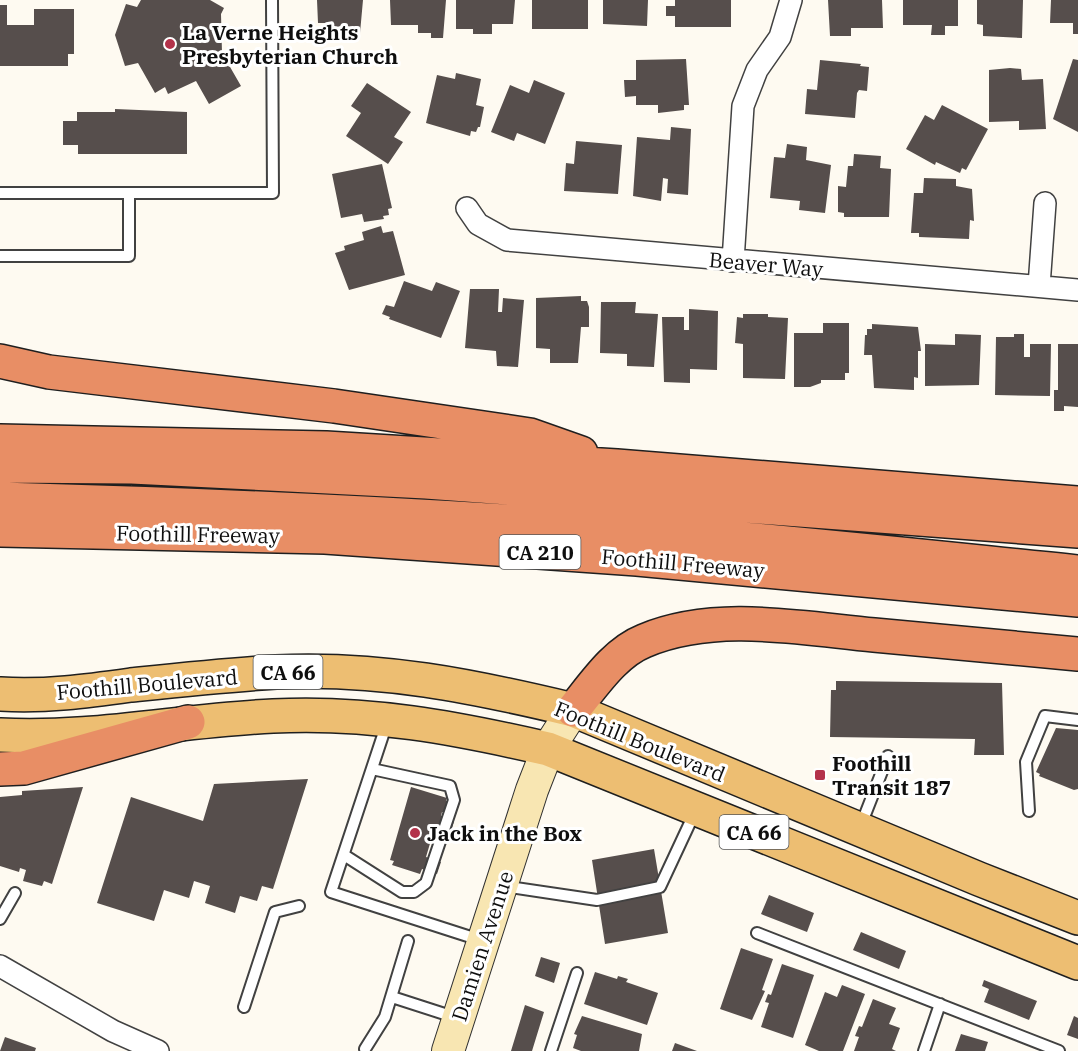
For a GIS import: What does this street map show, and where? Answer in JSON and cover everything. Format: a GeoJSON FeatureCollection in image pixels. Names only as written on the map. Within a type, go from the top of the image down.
{"type":"FeatureCollection","features":[{"type":"Feature","properties":{"kind":"highway"},"geometry":{"type":"LineString","coordinates":[[0,361],[49,372],[333,406],[530,435],[617,466]]}},
{"type":"Feature","properties":{"kind":"highway"},"geometry":{"type":"LineString","coordinates":[[0,441],[326,448],[617,466],[1078,503]]}},
{"type":"Feature","properties":{"kind":"highway"},"geometry":{"type":"LineString","coordinates":[[0,466],[132,467],[426,482],[1078,531]]}},
{"type":"Feature","properties":{"kind":"highway"},"geometry":{"type":"LineString","coordinates":[[0,499],[246,507],[663,532],[1078,572]]}},
{"type":"Feature","properties":{"kind":"highway","name":"Foothill Freeway"},"geometry":{"type":"LineString","coordinates":[[0,530],[325,537],[637,558],[1078,600]]}},
{"type":"Feature","properties":{"kind":"highway"},"geometry":{"type":"LineString","coordinates":[[573,710],[611,663],[642,641],[686,628],[732,625],[788,627],[1078,654]]}},
{"type":"Feature","properties":{"kind":"highway"},"geometry":{"type":"LineString","coordinates":[[0,769],[24,768],[188,722]]}},
{"type":"Feature","properties":{"kind":"main road","name":"Foothill Boulevard"},"geometry":{"type":"LineString","coordinates":[[0,694],[81,692],[279,672],[346,672],[423,677],[573,710],[859,830],[1078,918]]}},
{"type":"Feature","properties":{"kind":"main road","name":"Damien Avenue"},"geometry":{"type":"LineString","coordinates":[[448,1051],[532,790],[548,749],[573,710]]}},
{"type":"Feature","properties":{"kind":"main road","name":"Foothill Boulevard"},"geometry":{"type":"LineString","coordinates":[[0,735],[88,734],[188,722],[274,716],[340,716],[416,722],[548,749],[1078,963]]}},
{"type":"Feature","properties":{"kind":"street"},"geometry":{"type":"LineString","coordinates":[[733,261],[743,106],[758,70],[780,37],[791,0]]}},
{"type":"Feature","properties":{"kind":"street"},"geometry":{"type":"LineString","coordinates":[[1039,286],[1045,202]]}},
{"type":"Feature","properties":{"kind":"street","name":"Beaver Way"},"geometry":{"type":"LineString","coordinates":[[467,208],[478,224],[507,240],[1078,290]]}},
{"type":"Feature","properties":{"kind":"street"},"geometry":{"type":"LineString","coordinates":[[0,966],[113,1031],[158,1051]]}},
{"type":"Feature","properties":{"kind":"lane"},"geometry":{"type":"LineString","coordinates":[[0,193],[273,193],[272,0]]}},
{"type":"Feature","properties":{"kind":"lane"},"geometry":{"type":"LineString","coordinates":[[0,256],[129,256],[129,193]]}},
{"type":"Feature","properties":{"kind":"lane"},"geometry":{"type":"LineString","coordinates":[[1029,811],[1026,762],[1045,716],[1078,720]]}},
{"type":"Feature","properties":{"kind":"lane"},"geometry":{"type":"LineString","coordinates":[[388,719],[331,892],[483,941]]}},
{"type":"Feature","properties":{"kind":"lane"},"geometry":{"type":"LineString","coordinates":[[859,830],[888,756]]}},
{"type":"Feature","properties":{"kind":"lane"},"geometry":{"type":"LineString","coordinates":[[344,855],[370,874],[402,892],[414,892],[426,883],[454,800],[450,786],[372,769]]}},
{"type":"Feature","properties":{"kind":"lane"},"geometry":{"type":"LineString","coordinates":[[501,886],[597,900],[660,887],[697,809]]}},
{"type":"Feature","properties":{"kind":"lane"},"geometry":{"type":"LineString","coordinates":[[0,919],[15,893]]}},
{"type":"Feature","properties":{"kind":"lane"},"geometry":{"type":"LineString","coordinates":[[244,1007],[275,912],[299,906]]}},
{"type":"Feature","properties":{"kind":"lane"},"geometry":{"type":"LineString","coordinates":[[757,933],[1059,1051]]}},
{"type":"Feature","properties":{"kind":"lane"},"geometry":{"type":"LineString","coordinates":[[365,1049],[385,1017],[408,941]]}},
{"type":"Feature","properties":{"kind":"lane"},"geometry":{"type":"LineString","coordinates":[[551,1051],[577,973]]}},
{"type":"Feature","properties":{"kind":"lane"},"geometry":{"type":"LineString","coordinates":[[392,997],[459,1019]]}},
{"type":"Feature","properties":{"kind":"lane"},"geometry":{"type":"LineString","coordinates":[[924,1051],[940,1004]]}},
{"type":"Feature","properties":{"kind":"building","name":"La Verne Heights Presbyterian Church"},"geometry":{"type":"Polygon","coordinates":[[[141,0],[210,0],[224,8],[221,14],[222,53],[241,86],[209,104],[196,81],[168,94],[165,87],[155,93],[138,63],[125,66],[115,35],[126,4],[137,7],[141,0]]]}},
{"type":"Feature","properties":{"kind":"building"},"geometry":{"type":"Polygon","coordinates":[[[317,0],[363,0],[360,33],[334,33],[334,23],[318,23],[317,0]]]}},
{"type":"Feature","properties":{"kind":"building"},"geometry":{"type":"Polygon","coordinates":[[[390,0],[446,0],[443,38],[431,38],[431,33],[418,33],[418,25],[391,25],[390,0]]]}},
{"type":"Feature","properties":{"kind":"building"},"geometry":{"type":"Polygon","coordinates":[[[456,0],[515,0],[513,24],[492,24],[492,34],[473,34],[473,29],[456,29],[456,0]]]}},
{"type":"Feature","properties":{"kind":"building"},"geometry":{"type":"Polygon","coordinates":[[[532,0],[588,0],[588,29],[532,29],[532,0]]]}},
{"type":"Feature","properties":{"kind":"building"},"geometry":{"type":"Polygon","coordinates":[[[603,0],[648,0],[647,26],[603,24],[603,0]]]}},
{"type":"Feature","properties":{"kind":"building"},"geometry":{"type":"Polygon","coordinates":[[[675,0],[731,0],[731,27],[675,27],[675,16],[666,16],[666,6],[675,6],[675,0]]]}},
{"type":"Feature","properties":{"kind":"building"},"geometry":{"type":"Polygon","coordinates":[[[828,0],[882,0],[883,28],[851,28],[851,36],[830,36],[828,0]]]}},
{"type":"Feature","properties":{"kind":"building"},"geometry":{"type":"Polygon","coordinates":[[[903,0],[958,0],[958,26],[945,26],[945,35],[931,35],[932,25],[903,25],[903,0]]]}},
{"type":"Feature","properties":{"kind":"building"},"geometry":{"type":"Polygon","coordinates":[[[977,0],[1023,0],[1022,38],[983,36],[983,25],[977,24],[977,0]]]}},
{"type":"Feature","properties":{"kind":"building"},"geometry":{"type":"Polygon","coordinates":[[[1051,0],[1078,0],[1078,34],[1073,34],[1073,23],[1050,23],[1051,0]]]}},
{"type":"Feature","properties":{"kind":"building"},"geometry":{"type":"Polygon","coordinates":[[[0,5],[7,5],[7,25],[34,25],[34,9],[74,9],[74,54],[68,54],[68,66],[0,66],[0,5]]]}},
{"type":"Feature","properties":{"kind":"building"},"geometry":{"type":"Polygon","coordinates":[[[686,59],[689,105],[684,105],[684,110],[658,113],[658,105],[636,105],[636,96],[625,97],[624,80],[636,80],[636,60],[686,59]]]}},
{"type":"Feature","properties":{"kind":"building"},"geometry":{"type":"Polygon","coordinates":[[[1073,59],[1078,60],[1078,132],[1053,119],[1073,59]]]}},
{"type":"Feature","properties":{"kind":"building"},"geometry":{"type":"Polygon","coordinates":[[[820,60],[861,64],[860,66],[869,67],[867,91],[859,90],[857,93],[855,118],[805,114],[807,89],[817,90],[820,60]]]}},
{"type":"Feature","properties":{"kind":"building"},"geometry":{"type":"Polygon","coordinates":[[[1021,69],[1022,80],[1043,79],[1046,129],[1019,130],[1019,121],[989,122],[989,70],[1021,69]]]}},
{"type":"Feature","properties":{"kind":"building"},"geometry":{"type":"Polygon","coordinates":[[[456,73],[481,79],[476,105],[484,107],[480,127],[476,132],[471,131],[470,136],[426,123],[437,75],[455,79],[456,73]]]}},
{"type":"Feature","properties":{"kind":"building"},"geometry":{"type":"Polygon","coordinates":[[[534,80],[565,93],[545,144],[517,133],[514,141],[491,132],[510,85],[529,93],[534,80]]]}},
{"type":"Feature","properties":{"kind":"building"},"geometry":{"type":"Polygon","coordinates":[[[367,83],[411,112],[394,137],[403,142],[388,164],[346,136],[361,113],[351,106],[367,83]]]}},
{"type":"Feature","properties":{"kind":"building"},"geometry":{"type":"Polygon","coordinates":[[[942,105],[988,129],[966,170],[962,168],[960,173],[936,162],[935,165],[906,149],[925,115],[934,120],[942,105]]]}},
{"type":"Feature","properties":{"kind":"building"},"geometry":{"type":"Polygon","coordinates":[[[115,109],[187,112],[187,154],[78,154],[78,145],[63,145],[63,121],[77,121],[77,112],[115,112],[115,109]]]}},
{"type":"Feature","properties":{"kind":"building"},"geometry":{"type":"Polygon","coordinates":[[[671,127],[691,129],[688,195],[667,193],[668,179],[663,178],[661,201],[633,196],[637,137],[670,140],[671,127]]]}},
{"type":"Feature","properties":{"kind":"building"},"geometry":{"type":"Polygon","coordinates":[[[576,141],[622,145],[618,194],[564,191],[566,163],[574,164],[576,141]]]}},
{"type":"Feature","properties":{"kind":"building"},"geometry":{"type":"Polygon","coordinates":[[[787,144],[807,147],[806,160],[831,165],[825,213],[799,210],[800,201],[770,198],[774,157],[785,158],[787,144]]]}},
{"type":"Feature","properties":{"kind":"building"},"geometry":{"type":"Polygon","coordinates":[[[854,154],[881,156],[880,168],[891,169],[889,217],[844,217],[844,213],[838,212],[838,186],[846,187],[848,166],[853,166],[854,154]]]}},
{"type":"Feature","properties":{"kind":"building"},"geometry":{"type":"Polygon","coordinates":[[[382,164],[392,208],[388,209],[389,215],[383,216],[384,219],[364,222],[362,214],[341,218],[332,174],[382,164]]]}},
{"type":"Feature","properties":{"kind":"building"},"geometry":{"type":"Polygon","coordinates":[[[924,178],[956,179],[956,186],[972,189],[974,221],[970,220],[969,239],[919,237],[919,233],[911,233],[914,193],[923,193],[924,178]]]}},
{"type":"Feature","properties":{"kind":"building"},"geometry":{"type":"Polygon","coordinates":[[[381,226],[383,233],[393,231],[405,275],[349,290],[335,253],[345,250],[344,246],[364,240],[362,232],[381,226]]]}},
{"type":"Feature","properties":{"kind":"building"},"geometry":{"type":"Polygon","coordinates":[[[404,281],[432,291],[436,282],[460,291],[441,338],[389,319],[390,317],[382,314],[386,305],[394,307],[404,281]]]}},
{"type":"Feature","properties":{"kind":"building"},"geometry":{"type":"Polygon","coordinates":[[[470,289],[499,289],[498,312],[502,312],[503,298],[524,300],[518,367],[497,366],[496,351],[465,348],[470,289]]]}},
{"type":"Feature","properties":{"kind":"building"},"geometry":{"type":"Polygon","coordinates":[[[581,296],[581,301],[587,301],[589,307],[589,327],[581,327],[578,363],[550,363],[550,349],[536,348],[536,298],[581,296]]]}},
{"type":"Feature","properties":{"kind":"building"},"geometry":{"type":"Polygon","coordinates":[[[601,302],[636,302],[635,313],[658,314],[654,367],[627,366],[627,354],[600,353],[601,302]]]}},
{"type":"Feature","properties":{"kind":"building"},"geometry":{"type":"Polygon","coordinates":[[[689,309],[718,311],[717,370],[690,369],[690,383],[664,382],[662,317],[684,317],[684,330],[689,330],[689,309]]]}},
{"type":"Feature","properties":{"kind":"building"},"geometry":{"type":"Polygon","coordinates":[[[743,314],[768,314],[768,317],[788,318],[785,379],[743,378],[743,344],[735,343],[737,317],[743,318],[743,314]]]}},
{"type":"Feature","properties":{"kind":"building"},"geometry":{"type":"Polygon","coordinates":[[[823,323],[849,323],[849,373],[845,373],[845,380],[821,380],[821,383],[810,387],[794,387],[794,333],[823,333],[823,323]]]}},
{"type":"Feature","properties":{"kind":"building"},"geometry":{"type":"Polygon","coordinates":[[[872,324],[918,327],[921,351],[918,351],[918,378],[914,377],[914,390],[874,388],[872,355],[864,355],[865,335],[867,335],[867,329],[872,329],[872,324]]]}},
{"type":"Feature","properties":{"kind":"building"},"geometry":{"type":"Polygon","coordinates":[[[955,334],[981,335],[979,385],[925,386],[925,344],[955,345],[955,334]]]}},
{"type":"Feature","properties":{"kind":"building"},"geometry":{"type":"Polygon","coordinates":[[[1014,334],[1024,334],[1024,357],[1030,357],[1030,344],[1051,344],[1050,396],[995,395],[996,337],[1014,337],[1014,334]]]}},
{"type":"Feature","properties":{"kind":"building"},"geometry":{"type":"Polygon","coordinates":[[[1058,344],[1078,344],[1078,407],[1064,406],[1064,411],[1054,411],[1054,390],[1058,390],[1058,344]]]}},
{"type":"Feature","properties":{"kind":"building"},"geometry":{"type":"Polygon","coordinates":[[[836,681],[1002,683],[1004,755],[974,755],[975,739],[830,737],[831,690],[836,690],[836,681]]]}},
{"type":"Feature","properties":{"kind":"building"},"geometry":{"type":"Polygon","coordinates":[[[1056,728],[1078,730],[1078,789],[1074,790],[1039,776],[1040,774],[1036,772],[1056,728]]]}},
{"type":"Feature","properties":{"kind":"building"},"geometry":{"type":"Polygon","coordinates":[[[308,779],[273,889],[262,886],[257,901],[240,896],[235,913],[205,903],[210,886],[194,881],[189,898],[164,890],[154,921],[97,903],[131,797],[203,821],[214,784],[308,779]]]}},
{"type":"Feature","properties":{"kind":"building"},"geometry":{"type":"Polygon","coordinates":[[[83,787],[52,884],[44,881],[42,886],[23,881],[26,870],[20,868],[19,872],[0,866],[0,797],[22,795],[22,791],[83,787]]]}},
{"type":"Feature","properties":{"kind":"building","name":"Jack in the Box"},"geometry":{"type":"Polygon","coordinates":[[[411,787],[447,798],[446,801],[449,802],[446,813],[442,812],[441,816],[454,821],[450,835],[434,830],[426,857],[441,862],[437,874],[422,869],[420,874],[392,865],[394,861],[390,860],[411,787]]]}},
{"type":"Feature","properties":{"kind":"building"},"geometry":{"type":"Polygon","coordinates":[[[654,849],[668,933],[605,944],[592,860],[654,849]]]}},
{"type":"Feature","properties":{"kind":"building"},"geometry":{"type":"Polygon","coordinates":[[[769,895],[814,913],[807,932],[761,914],[769,895]]]}},
{"type":"Feature","properties":{"kind":"building"},"geometry":{"type":"Polygon","coordinates":[[[861,932],[906,951],[899,969],[853,950],[861,932]]]}},
{"type":"Feature","properties":{"kind":"building"},"geometry":{"type":"Polygon","coordinates":[[[741,948],[773,959],[762,990],[765,991],[752,1020],[720,1009],[741,948]]]}},
{"type":"Feature","properties":{"kind":"building"},"geometry":{"type":"Polygon","coordinates":[[[541,957],[560,963],[554,983],[535,976],[541,957]]]}},
{"type":"Feature","properties":{"kind":"building"},"geometry":{"type":"Polygon","coordinates":[[[782,964],[814,975],[793,1038],[761,1027],[769,1003],[765,1002],[768,994],[771,995],[782,964]]]}},
{"type":"Feature","properties":{"kind":"building"},"geometry":{"type":"Polygon","coordinates":[[[595,972],[617,979],[618,976],[628,979],[626,982],[658,993],[647,1025],[584,1004],[595,972]]]}},
{"type":"Feature","properties":{"kind":"building"},"geometry":{"type":"Polygon","coordinates":[[[984,980],[1037,1001],[1029,1020],[984,1002],[989,989],[982,986],[984,980]]]}},
{"type":"Feature","properties":{"kind":"building"},"geometry":{"type":"Polygon","coordinates":[[[842,985],[865,994],[843,1051],[819,1051],[805,1045],[825,992],[837,997],[842,985]]]}},
{"type":"Feature","properties":{"kind":"building"},"geometry":{"type":"Polygon","coordinates":[[[873,999],[896,1008],[889,1024],[900,1028],[892,1049],[896,1051],[854,1051],[859,1037],[855,1036],[859,1026],[862,1027],[873,999]]]}},
{"type":"Feature","properties":{"kind":"building"},"geometry":{"type":"Polygon","coordinates":[[[525,1005],[544,1012],[532,1051],[511,1051],[525,1005]]]}},
{"type":"Feature","properties":{"kind":"building"},"geometry":{"type":"Polygon","coordinates":[[[582,1016],[642,1034],[639,1051],[581,1051],[573,1048],[577,1035],[574,1034],[582,1016]]]}},
{"type":"Feature","properties":{"kind":"building"},"geometry":{"type":"Polygon","coordinates":[[[1074,1016],[1078,1018],[1078,1039],[1067,1035],[1074,1016]]]}},
{"type":"Feature","properties":{"kind":"building"},"geometry":{"type":"Polygon","coordinates":[[[961,1034],[988,1042],[985,1051],[955,1051],[961,1034]]]}},
{"type":"Feature","properties":{"kind":"building"},"geometry":{"type":"Polygon","coordinates":[[[5,1037],[36,1048],[35,1051],[0,1051],[5,1037]]]}},
{"type":"Feature","properties":{"kind":"building"},"geometry":{"type":"Polygon","coordinates":[[[675,1043],[697,1051],[672,1051],[675,1043]]]}},
{"type":"Feature","properties":{"kind":"place","name":"La Verne Heights Presbyterian Church"},"geometry":{"type":"Point","coordinates":[170,44]}},
{"type":"Feature","properties":{"kind":"place","name":"Foothill Transit 187"},"geometry":{"type":"Point","coordinates":[820,775]}},
{"type":"Feature","properties":{"kind":"place","name":"Jack in the Box"},"geometry":{"type":"Point","coordinates":[415,833]}}]}
